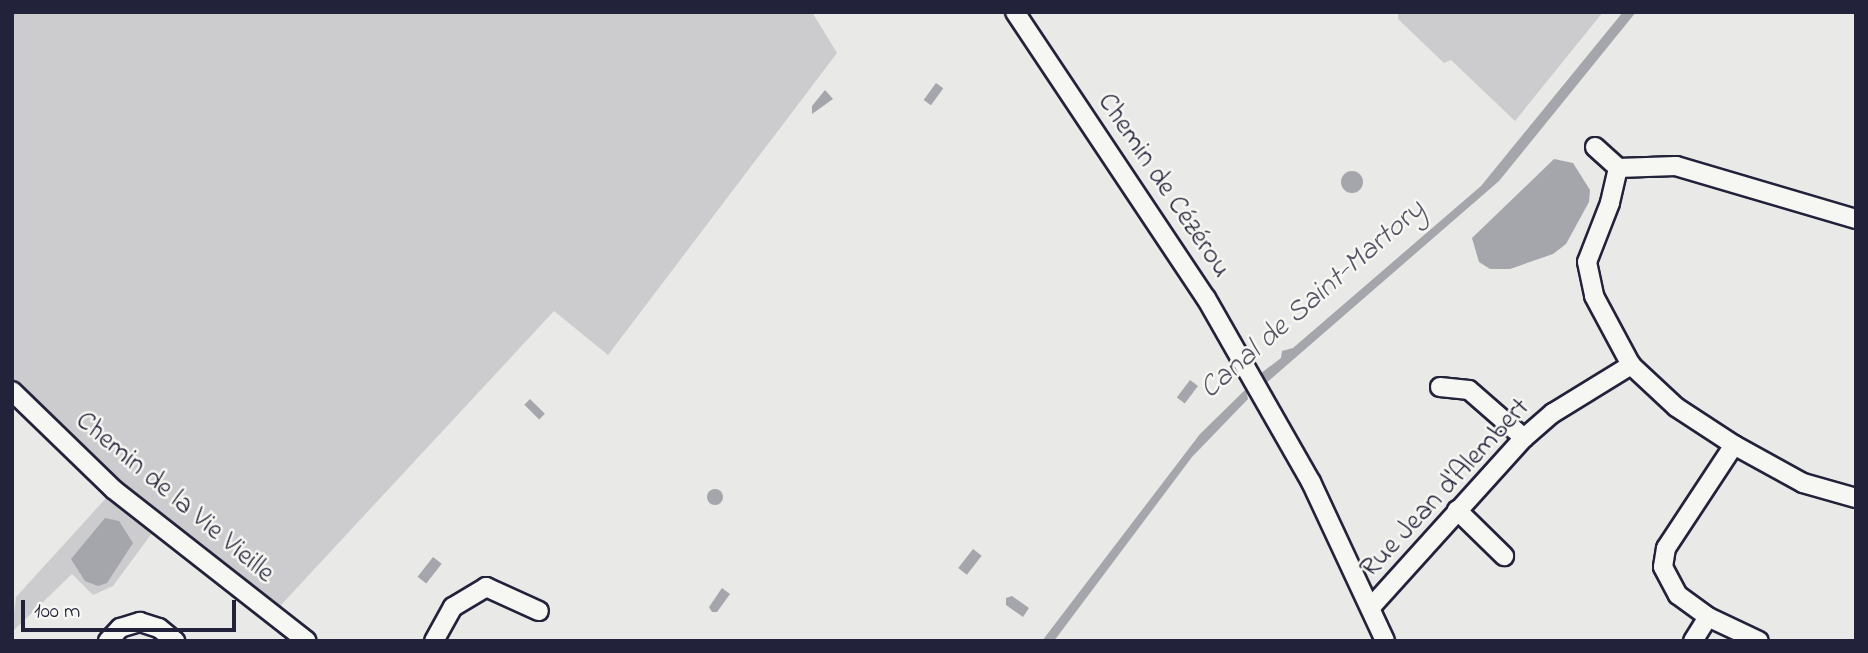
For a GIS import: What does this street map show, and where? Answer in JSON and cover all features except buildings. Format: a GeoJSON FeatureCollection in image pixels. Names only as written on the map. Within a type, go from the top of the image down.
{"type":"FeatureCollection","features":[{"type":"Feature","properties":{"kind":"street","name":"Chemin de Cézérou"},"geometry":{"type":"LineString","coordinates":[[1015,12],[1196,283],[1311,482],[1372,606],[1385,641]]}},
{"type":"Feature","properties":{"kind":"street"},"geometry":{"type":"LineString","coordinates":[[1595,148],[1618,168],[1676,166],[1856,219]]}},
{"type":"Feature","properties":{"kind":"street"},"geometry":{"type":"LineString","coordinates":[[1618,168],[1611,203],[1587,262],[1594,296],[1631,365],[1676,407],[1734,445],[1803,483],[1856,498]]}},
{"type":"Feature","properties":{"kind":"street","name":"Rue Jean d'Alembert"},"geometry":{"type":"LineString","coordinates":[[1372,606],[1524,438],[1553,413],[1631,365]]}},
{"type":"Feature","properties":{"kind":"street"},"geometry":{"type":"LineString","coordinates":[[1440,387],[1469,390],[1524,438]]}},
{"type":"Feature","properties":{"kind":"street","name":"Chemin de la Vie Vieille"},"geometry":{"type":"LineString","coordinates":[[12,391],[113,489],[307,641]]}},
{"type":"Feature","properties":{"kind":"street"},"geometry":{"type":"LineString","coordinates":[[1734,445],[1663,558],[1670,586],[1708,617],[1759,641]]}},
{"type":"Feature","properties":{"kind":"street"},"geometry":{"type":"LineString","coordinates":[[1457,510],[1504,556]]}},
{"type":"Feature","properties":{"kind":"street"},"geometry":{"type":"LineString","coordinates":[[434,641],[453,607],[486,587],[539,611]]}},
{"type":"Feature","properties":{"kind":"street"},"geometry":{"type":"LineString","coordinates":[[1693,641],[1708,617]]}},
{"type":"Feature","properties":{"kind":"street"},"geometry":{"type":"LineString","coordinates":[[108,641],[121,628],[140,622],[159,628],[175,641]]}},
{"type":"Feature","properties":{"kind":"shaded area"},"geometry":{"type":"Polygon","coordinates":[[[12,12],[812,12],[837,53],[608,355],[554,311],[268,619],[152,533],[113,586],[93,595],[72,574],[12,632],[16,597],[108,496],[12,405],[12,12]]]}},
{"type":"Feature","properties":{"kind":"shaded area"},"geometry":{"type":"Polygon","coordinates":[[[1398,12],[1603,12],[1515,121],[1451,60],[1444,63],[1398,19],[1398,12]]]}},
{"type":"Feature","properties":{"kind":"shaded area"},"geometry":{"type":"Polygon","coordinates":[[[1623,12],[1636,12],[1499,181],[1265,384],[1260,374],[1281,358],[1282,351],[1293,348],[1481,186],[1623,12]]]}},
{"type":"Feature","properties":{"kind":"shaded area"},"geometry":{"type":"Polygon","coordinates":[[[936,83],[943,88],[931,105],[924,100],[936,83]]]}},
{"type":"Feature","properties":{"kind":"shaded area"},"geometry":{"type":"Polygon","coordinates":[[[825,90],[833,99],[812,114],[812,106],[825,90]]]}},
{"type":"Feature","properties":{"kind":"shaded area"},"geometry":{"type":"Polygon","coordinates":[[[1554,159],[1573,163],[1590,190],[1589,202],[1566,244],[1553,254],[1510,269],[1490,269],[1479,262],[1472,238],[1554,159]]]}},
{"type":"Feature","properties":{"kind":"shaded area"},"geometry":{"type":"Polygon","coordinates":[[[1352,171],[1362,178],[1363,182],[1356,192],[1352,193],[1342,186],[1341,182],[1348,172],[1352,171]]]}},
{"type":"Feature","properties":{"kind":"shaded area"},"geometry":{"type":"Polygon","coordinates":[[[1190,380],[1198,386],[1185,404],[1177,398],[1190,380]]]}},
{"type":"Feature","properties":{"kind":"shaded area"},"geometry":{"type":"Polygon","coordinates":[[[1246,389],[1248,399],[1192,457],[1054,641],[1042,641],[1200,434],[1246,389]]]}},
{"type":"Feature","properties":{"kind":"shaded area"},"geometry":{"type":"Polygon","coordinates":[[[530,399],[545,414],[539,420],[524,405],[530,399]]]}},
{"type":"Feature","properties":{"kind":"shaded area"},"geometry":{"type":"Polygon","coordinates":[[[712,489],[718,489],[723,497],[721,503],[712,505],[707,500],[707,494],[712,489]]]}},
{"type":"Feature","properties":{"kind":"shaded area"},"geometry":{"type":"Polygon","coordinates":[[[105,518],[119,521],[133,543],[107,583],[98,586],[85,581],[71,559],[105,518]]]}},
{"type":"Feature","properties":{"kind":"shaded area"},"geometry":{"type":"Polygon","coordinates":[[[973,549],[982,556],[967,575],[958,568],[973,549]]]}},
{"type":"Feature","properties":{"kind":"shaded area"},"geometry":{"type":"Polygon","coordinates":[[[433,557],[442,564],[426,583],[418,577],[433,557]]]}},
{"type":"Feature","properties":{"kind":"shaded area"},"geometry":{"type":"Polygon","coordinates":[[[722,588],[730,594],[717,612],[712,612],[709,607],[722,588]]]}},
{"type":"Feature","properties":{"kind":"shaded area"},"geometry":{"type":"Polygon","coordinates":[[[1012,596],[1029,608],[1023,617],[1006,605],[1006,598],[1012,596]]]}},
{"type":"Feature","properties":{"kind":"water label","name":"Canal de Saint-Martory"},"geometry":{"type":"Point","coordinates":[1313,300]}}]}
